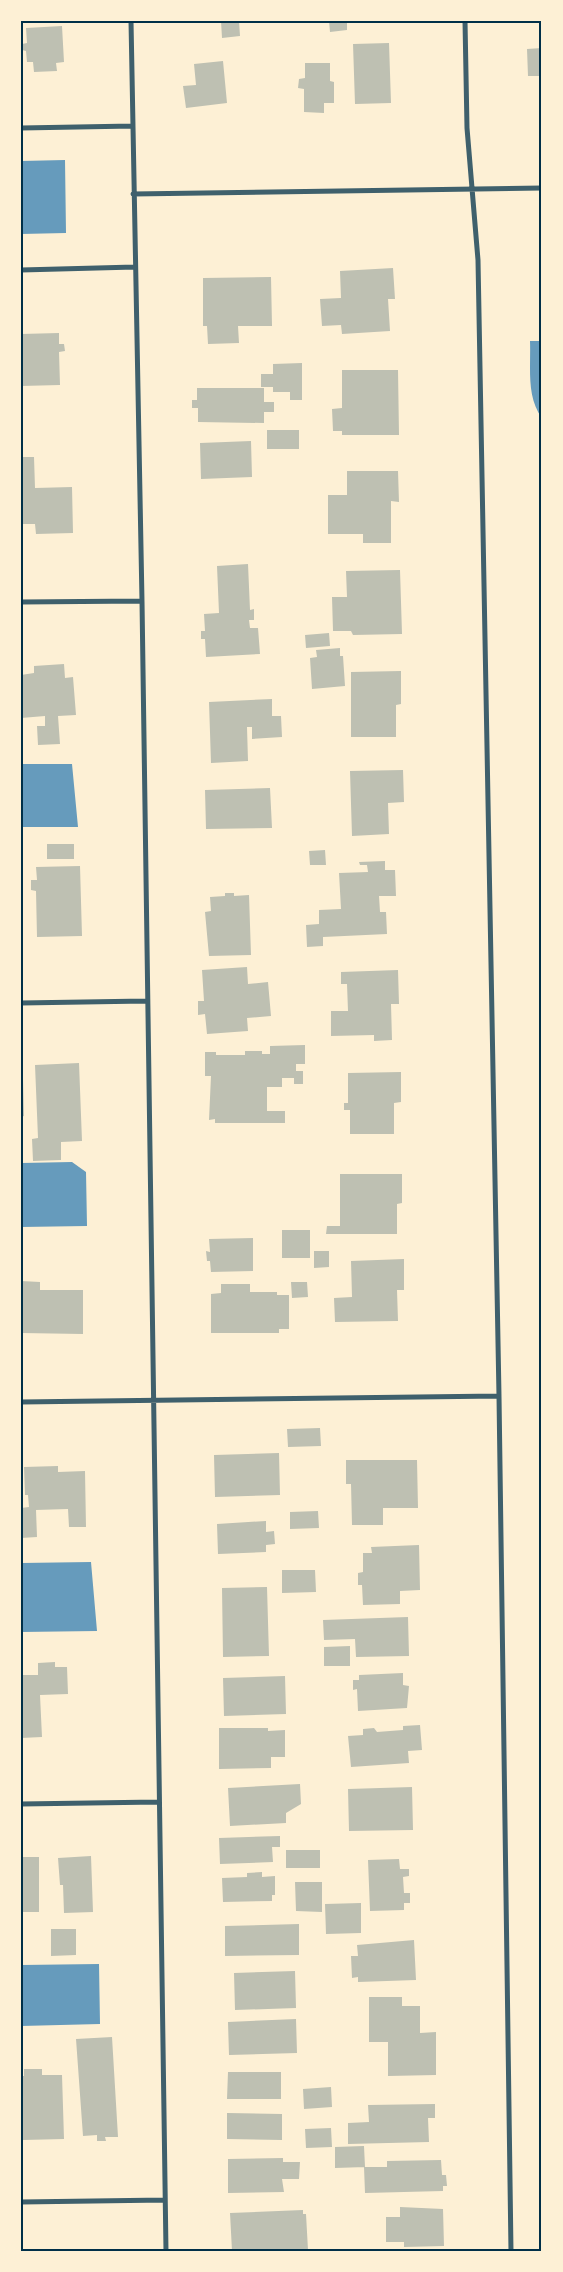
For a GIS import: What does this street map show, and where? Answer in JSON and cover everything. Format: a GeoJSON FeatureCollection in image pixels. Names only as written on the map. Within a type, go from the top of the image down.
{"type":"FeatureCollection","features":[{"type":"Feature","properties":{"kind":"street"},"geometry":{"type":"LineString","coordinates":[[131,21],[134,267],[142,601],[146,1001],[166,2251]]}},
{"type":"Feature","properties":{"kind":"street"},"geometry":{"type":"LineString","coordinates":[[465,21],[468,128],[478,270],[499,1396],[511,2251]]}},
{"type":"Feature","properties":{"kind":"street"},"geometry":{"type":"LineString","coordinates":[[21,128],[133,126]]}},
{"type":"Feature","properties":{"kind":"street"},"geometry":{"type":"LineString","coordinates":[[134,194],[542,188]]}},
{"type":"Feature","properties":{"kind":"street"},"geometry":{"type":"LineString","coordinates":[[21,270],[134,267]]}},
{"type":"Feature","properties":{"kind":"street"},"geometry":{"type":"LineString","coordinates":[[21,602],[142,601]]}},
{"type":"Feature","properties":{"kind":"street"},"geometry":{"type":"LineString","coordinates":[[21,1003],[146,1001]]}},
{"type":"Feature","properties":{"kind":"street"},"geometry":{"type":"LineString","coordinates":[[21,1402],[499,1396]]}},
{"type":"Feature","properties":{"kind":"street"},"geometry":{"type":"LineString","coordinates":[[21,1804],[158,1802]]}},
{"type":"Feature","properties":{"kind":"street"},"geometry":{"type":"LineString","coordinates":[[21,2202],[165,2200]]}},
{"type":"Feature","properties":{"kind":"water"},"geometry":{"type":"Polygon","coordinates":[[[65,160],[66,233],[21,234],[21,161],[65,160]]]}},
{"type":"Feature","properties":{"kind":"water"},"geometry":{"type":"Polygon","coordinates":[[[530,341],[542,341],[542,418],[531,391],[530,341]]]}},
{"type":"Feature","properties":{"kind":"water"},"geometry":{"type":"Polygon","coordinates":[[[21,764],[72,764],[78,827],[21,827],[21,764]]]}},
{"type":"Feature","properties":{"kind":"water"},"geometry":{"type":"Polygon","coordinates":[[[72,1162],[86,1172],[87,1226],[21,1227],[21,1163],[72,1162]]]}},
{"type":"Feature","properties":{"kind":"water"},"geometry":{"type":"Polygon","coordinates":[[[91,1562],[97,1631],[21,1632],[21,1563],[91,1562]]]}},
{"type":"Feature","properties":{"kind":"water"},"geometry":{"type":"Polygon","coordinates":[[[99,1964],[100,2024],[21,2026],[21,1965],[99,1964]]]}},
{"type":"Feature","properties":{"kind":"building"},"geometry":{"type":"Polygon","coordinates":[[[221,21],[239,21],[240,36],[222,38],[221,21]]]}},
{"type":"Feature","properties":{"kind":"building"},"geometry":{"type":"Polygon","coordinates":[[[329,21],[347,21],[347,30],[330,32],[329,21]]]}},
{"type":"Feature","properties":{"kind":"building"},"geometry":{"type":"Polygon","coordinates":[[[62,26],[64,62],[56,63],[57,71],[34,72],[33,62],[27,62],[26,51],[22,50],[22,44],[27,43],[26,28],[62,26]]]}},
{"type":"Feature","properties":{"kind":"building"},"geometry":{"type":"Polygon","coordinates":[[[389,43],[391,103],[355,104],[353,44],[389,43]]]}},
{"type":"Feature","properties":{"kind":"building"},"geometry":{"type":"Polygon","coordinates":[[[542,48],[542,76],[528,76],[527,49],[542,48]]]}},
{"type":"Feature","properties":{"kind":"building"},"geometry":{"type":"Polygon","coordinates":[[[223,61],[227,103],[186,108],[183,86],[196,85],[194,64],[223,61]]]}},
{"type":"Feature","properties":{"kind":"building"},"geometry":{"type":"Polygon","coordinates":[[[305,63],[330,63],[330,81],[334,82],[334,103],[324,103],[324,113],[304,112],[304,89],[298,88],[299,79],[305,78],[305,63]]]}},
{"type":"Feature","properties":{"kind":"building"},"geometry":{"type":"Polygon","coordinates":[[[393,268],[395,299],[388,299],[390,331],[342,334],[341,325],[322,326],[320,299],[341,298],[340,271],[393,268]]]}},
{"type":"Feature","properties":{"kind":"building"},"geometry":{"type":"Polygon","coordinates":[[[271,277],[272,326],[238,326],[239,343],[208,344],[207,326],[203,326],[203,278],[271,277]]]}},
{"type":"Feature","properties":{"kind":"building"},"geometry":{"type":"Polygon","coordinates":[[[59,333],[59,344],[64,344],[65,351],[59,352],[60,385],[21,386],[21,334],[59,333]]]}},
{"type":"Feature","properties":{"kind":"building"},"geometry":{"type":"Polygon","coordinates":[[[302,363],[302,400],[290,400],[290,392],[273,392],[273,387],[261,387],[261,374],[273,374],[273,364],[302,363]]]}},
{"type":"Feature","properties":{"kind":"building"},"geometry":{"type":"Polygon","coordinates":[[[342,370],[398,370],[399,435],[342,435],[342,431],[333,431],[332,409],[342,408],[342,370]]]}},
{"type":"Feature","properties":{"kind":"building"},"geometry":{"type":"Polygon","coordinates":[[[197,388],[264,388],[264,402],[274,402],[274,412],[264,412],[264,423],[198,422],[198,408],[192,408],[192,400],[197,400],[197,388]]]}},
{"type":"Feature","properties":{"kind":"building"},"geometry":{"type":"Polygon","coordinates":[[[267,430],[299,430],[299,449],[267,449],[267,430]]]}},
{"type":"Feature","properties":{"kind":"building"},"geometry":{"type":"Polygon","coordinates":[[[251,441],[252,477],[201,479],[200,443],[251,441]]]}},
{"type":"Feature","properties":{"kind":"building"},"geometry":{"type":"Polygon","coordinates":[[[21,457],[34,457],[35,488],[72,487],[73,533],[36,534],[35,524],[21,524],[21,457]]]}},
{"type":"Feature","properties":{"kind":"building"},"geometry":{"type":"Polygon","coordinates":[[[347,471],[398,471],[399,502],[391,501],[391,543],[363,543],[363,534],[328,534],[328,495],[347,495],[347,471]]]}},
{"type":"Feature","properties":{"kind":"building"},"geometry":{"type":"Polygon","coordinates":[[[248,564],[250,610],[254,609],[254,620],[249,620],[250,628],[258,628],[260,654],[206,657],[205,639],[201,639],[201,631],[205,631],[204,614],[219,613],[217,566],[248,564]]]}},
{"type":"Feature","properties":{"kind":"building"},"geometry":{"type":"Polygon","coordinates":[[[400,570],[402,634],[353,635],[351,631],[333,631],[332,597],[347,597],[346,571],[400,570]]]}},
{"type":"Feature","properties":{"kind":"building"},"geometry":{"type":"Polygon","coordinates":[[[329,633],[330,646],[306,648],[305,635],[329,633]]]}},
{"type":"Feature","properties":{"kind":"building"},"geometry":{"type":"Polygon","coordinates":[[[340,648],[340,656],[343,656],[345,686],[312,689],[310,658],[317,657],[316,650],[340,648]]]}},
{"type":"Feature","properties":{"kind":"building"},"geometry":{"type":"Polygon","coordinates":[[[64,664],[65,678],[73,677],[76,715],[58,716],[60,744],[38,745],[37,726],[45,726],[45,716],[21,718],[21,675],[34,673],[34,666],[64,664]]]}},
{"type":"Feature","properties":{"kind":"building"},"geometry":{"type":"Polygon","coordinates":[[[401,671],[401,704],[396,705],[396,737],[351,737],[351,672],[401,671]]]}},
{"type":"Feature","properties":{"kind":"building"},"geometry":{"type":"Polygon","coordinates":[[[272,699],[272,716],[281,716],[282,737],[252,739],[252,727],[247,727],[248,761],[211,763],[209,702],[272,699]]]}},
{"type":"Feature","properties":{"kind":"building"},"geometry":{"type":"Polygon","coordinates":[[[403,770],[404,802],[388,803],[389,834],[352,836],[350,771],[403,770]]]}},
{"type":"Feature","properties":{"kind":"building"},"geometry":{"type":"Polygon","coordinates":[[[270,788],[272,828],[206,829],[205,790],[270,788]]]}},
{"type":"Feature","properties":{"kind":"building"},"geometry":{"type":"Polygon","coordinates":[[[47,844],[74,844],[74,859],[47,859],[47,844]]]}},
{"type":"Feature","properties":{"kind":"building"},"geometry":{"type":"Polygon","coordinates":[[[325,850],[326,865],[310,865],[309,851],[325,850]]]}},
{"type":"Feature","properties":{"kind":"building"},"geometry":{"type":"Polygon","coordinates":[[[385,861],[385,870],[395,870],[396,896],[379,896],[380,912],[386,912],[387,934],[323,937],[323,946],[307,947],[306,925],[319,924],[319,910],[341,909],[339,873],[368,872],[367,865],[360,865],[359,862],[385,861]]]}},
{"type":"Feature","properties":{"kind":"building"},"geometry":{"type":"Polygon","coordinates":[[[80,866],[82,936],[37,937],[36,891],[31,890],[31,880],[37,880],[36,867],[80,866]]]}},
{"type":"Feature","properties":{"kind":"building"},"geometry":{"type":"Polygon","coordinates":[[[225,893],[234,893],[234,896],[249,895],[251,955],[209,956],[205,912],[211,911],[210,897],[225,896],[225,893]]]}},
{"type":"Feature","properties":{"kind":"building"},"geometry":{"type":"Polygon","coordinates":[[[247,967],[248,984],[268,982],[271,1016],[247,1018],[248,1031],[207,1034],[205,1014],[198,1015],[198,1001],[204,1001],[202,970],[247,967]]]}},
{"type":"Feature","properties":{"kind":"building"},"geometry":{"type":"Polygon","coordinates":[[[398,970],[399,1004],[391,1004],[392,1040],[374,1041],[374,1035],[331,1036],[331,1011],[348,1011],[347,984],[341,984],[341,972],[398,970]]]}},
{"type":"Feature","properties":{"kind":"building"},"geometry":{"type":"Polygon","coordinates":[[[305,1045],[305,1064],[296,1064],[296,1071],[303,1071],[303,1084],[294,1084],[294,1078],[282,1078],[282,1087],[267,1087],[267,1111],[285,1111],[285,1123],[215,1123],[215,1119],[209,1120],[211,1076],[205,1076],[205,1052],[216,1052],[216,1055],[245,1055],[245,1051],[262,1051],[262,1054],[270,1054],[270,1046],[305,1045]]]}},
{"type":"Feature","properties":{"kind":"building"},"geometry":{"type":"Polygon","coordinates":[[[79,1063],[82,1141],[61,1142],[61,1160],[33,1161],[32,1139],[38,1138],[35,1065],[79,1063]]]}},
{"type":"Feature","properties":{"kind":"building"},"geometry":{"type":"Polygon","coordinates":[[[401,1072],[401,1102],[394,1103],[394,1134],[350,1134],[350,1110],[344,1110],[344,1103],[348,1103],[348,1073],[401,1072]]]}},
{"type":"Feature","properties":{"kind":"building"},"geometry":{"type":"Polygon","coordinates":[[[21,1079],[23,1079],[24,1116],[21,1117],[21,1079]]]}},
{"type":"Feature","properties":{"kind":"building"},"geometry":{"type":"Polygon","coordinates":[[[340,1174],[402,1174],[402,1203],[397,1204],[397,1234],[326,1234],[327,1226],[340,1226],[340,1174]]]}},
{"type":"Feature","properties":{"kind":"building"},"geometry":{"type":"Polygon","coordinates":[[[282,1230],[310,1230],[310,1258],[282,1258],[282,1230]]]}},
{"type":"Feature","properties":{"kind":"building"},"geometry":{"type":"Polygon","coordinates":[[[253,1238],[253,1271],[211,1272],[210,1261],[207,1261],[206,1251],[210,1252],[209,1239],[253,1238]]]}},
{"type":"Feature","properties":{"kind":"building"},"geometry":{"type":"Polygon","coordinates":[[[314,1251],[329,1251],[329,1267],[314,1268],[314,1251]]]}},
{"type":"Feature","properties":{"kind":"building"},"geometry":{"type":"Polygon","coordinates":[[[404,1259],[404,1290],[397,1290],[398,1321],[335,1322],[334,1298],[352,1297],[351,1261],[404,1259]]]}},
{"type":"Feature","properties":{"kind":"building"},"geometry":{"type":"Polygon","coordinates":[[[21,1281],[40,1282],[40,1290],[83,1290],[83,1334],[21,1333],[21,1281]]]}},
{"type":"Feature","properties":{"kind":"building"},"geometry":{"type":"Polygon","coordinates":[[[291,1282],[307,1282],[308,1297],[292,1298],[291,1282]]]}},
{"type":"Feature","properties":{"kind":"building"},"geometry":{"type":"Polygon","coordinates":[[[221,1284],[250,1284],[250,1292],[277,1292],[277,1295],[289,1295],[289,1329],[279,1329],[279,1333],[211,1333],[211,1294],[221,1293],[221,1284]]]}},
{"type":"Feature","properties":{"kind":"building"},"geometry":{"type":"Polygon","coordinates":[[[320,1428],[321,1446],[288,1447],[287,1429],[320,1428]]]}},
{"type":"Feature","properties":{"kind":"building"},"geometry":{"type":"Polygon","coordinates":[[[279,1453],[280,1495],[215,1497],[214,1455],[279,1453]]]}},
{"type":"Feature","properties":{"kind":"building"},"geometry":{"type":"Polygon","coordinates":[[[346,1460],[417,1460],[418,1508],[383,1508],[383,1525],[352,1525],[351,1484],[346,1484],[346,1460]]]}},
{"type":"Feature","properties":{"kind":"building"},"geometry":{"type":"Polygon","coordinates":[[[58,1466],[58,1472],[85,1471],[86,1527],[69,1527],[68,1509],[36,1510],[37,1537],[21,1538],[21,1508],[29,1507],[28,1495],[25,1495],[24,1467],[58,1466]]]}},
{"type":"Feature","properties":{"kind":"building"},"geometry":{"type":"Polygon","coordinates":[[[318,1511],[319,1528],[290,1529],[290,1512],[318,1511]]]}},
{"type":"Feature","properties":{"kind":"building"},"geometry":{"type":"Polygon","coordinates":[[[266,1521],[266,1532],[274,1531],[275,1544],[266,1545],[266,1552],[218,1554],[217,1524],[266,1521]]]}},
{"type":"Feature","properties":{"kind":"building"},"geometry":{"type":"Polygon","coordinates":[[[419,1545],[420,1590],[400,1591],[400,1604],[363,1605],[362,1585],[358,1585],[358,1573],[363,1572],[363,1553],[372,1553],[371,1547],[419,1545]]]}},
{"type":"Feature","properties":{"kind":"building"},"geometry":{"type":"Polygon","coordinates":[[[282,1570],[315,1570],[316,1592],[282,1593],[282,1570]]]}},
{"type":"Feature","properties":{"kind":"building"},"geometry":{"type":"Polygon","coordinates":[[[267,1587],[269,1656],[223,1657],[222,1588],[267,1587]]]}},
{"type":"Feature","properties":{"kind":"building"},"geometry":{"type":"Polygon","coordinates":[[[408,1617],[409,1656],[356,1657],[355,1639],[324,1640],[323,1620],[408,1617]]]}},
{"type":"Feature","properties":{"kind":"building"},"geometry":{"type":"Polygon","coordinates":[[[350,1646],[350,1666],[324,1666],[324,1647],[350,1646]]]}},
{"type":"Feature","properties":{"kind":"building"},"geometry":{"type":"Polygon","coordinates":[[[55,1662],[55,1667],[67,1667],[68,1694],[40,1695],[42,1737],[21,1738],[21,1675],[38,1675],[38,1663],[55,1662]]]}},
{"type":"Feature","properties":{"kind":"building"},"geometry":{"type":"Polygon","coordinates":[[[403,1673],[403,1685],[409,1686],[407,1708],[358,1711],[357,1689],[353,1690],[353,1680],[359,1680],[359,1675],[403,1673]]]}},
{"type":"Feature","properties":{"kind":"building"},"geometry":{"type":"Polygon","coordinates":[[[285,1676],[286,1714],[224,1716],[223,1678],[285,1676]]]}},
{"type":"Feature","properties":{"kind":"building"},"geometry":{"type":"Polygon","coordinates":[[[420,1725],[422,1750],[408,1751],[409,1763],[351,1767],[348,1736],[363,1735],[363,1729],[374,1728],[377,1732],[403,1730],[403,1726],[420,1725]]]}},
{"type":"Feature","properties":{"kind":"building"},"geometry":{"type":"Polygon","coordinates":[[[219,1728],[268,1728],[268,1731],[285,1730],[285,1757],[271,1757],[271,1768],[219,1769],[219,1728]]]}},
{"type":"Feature","properties":{"kind":"building"},"geometry":{"type":"Polygon","coordinates":[[[300,1784],[301,1804],[286,1813],[286,1823],[230,1826],[228,1788],[300,1784]]]}},
{"type":"Feature","properties":{"kind":"building"},"geometry":{"type":"Polygon","coordinates":[[[412,1787],[413,1830],[349,1831],[348,1789],[412,1787]]]}},
{"type":"Feature","properties":{"kind":"building"},"geometry":{"type":"Polygon","coordinates":[[[280,1836],[280,1847],[272,1847],[273,1862],[220,1864],[219,1838],[280,1836]]]}},
{"type":"Feature","properties":{"kind":"building"},"geometry":{"type":"Polygon","coordinates":[[[286,1850],[320,1850],[320,1868],[286,1868],[286,1850]]]}},
{"type":"Feature","properties":{"kind":"building"},"geometry":{"type":"Polygon","coordinates":[[[91,1856],[93,1912],[64,1913],[63,1885],[60,1885],[58,1858],[91,1856]]]}},
{"type":"Feature","properties":{"kind":"building"},"geometry":{"type":"Polygon","coordinates":[[[21,1857],[39,1857],[39,1912],[21,1912],[21,1857]]]}},
{"type":"Feature","properties":{"kind":"building"},"geometry":{"type":"Polygon","coordinates":[[[399,1859],[400,1869],[409,1869],[409,1876],[403,1877],[404,1893],[410,1893],[410,1903],[404,1903],[404,1910],[370,1911],[368,1860],[399,1859]]]}},
{"type":"Feature","properties":{"kind":"building"},"geometry":{"type":"Polygon","coordinates":[[[262,1872],[262,1877],[275,1876],[275,1895],[272,1895],[272,1901],[223,1902],[222,1878],[247,1877],[247,1873],[262,1872]]]}},
{"type":"Feature","properties":{"kind":"building"},"geometry":{"type":"Polygon","coordinates":[[[295,1882],[322,1882],[322,1912],[296,1911],[295,1882]]]}},
{"type":"Feature","properties":{"kind":"building"},"geometry":{"type":"Polygon","coordinates":[[[361,1903],[361,1933],[326,1934],[325,1904],[361,1903]]]}},
{"type":"Feature","properties":{"kind":"building"},"geometry":{"type":"Polygon","coordinates":[[[299,1924],[299,1955],[225,1956],[225,1926],[299,1924]]]}},
{"type":"Feature","properties":{"kind":"building"},"geometry":{"type":"Polygon","coordinates":[[[51,1929],[76,1929],[76,1955],[51,1956],[51,1929]]]}},
{"type":"Feature","properties":{"kind":"building"},"geometry":{"type":"Polygon","coordinates":[[[414,1940],[416,1980],[358,1982],[358,1977],[352,1978],[351,1956],[358,1956],[357,1945],[414,1940]]]}},
{"type":"Feature","properties":{"kind":"building"},"geometry":{"type":"Polygon","coordinates":[[[295,1971],[296,2008],[235,2010],[234,1973],[295,1971]]]}},
{"type":"Feature","properties":{"kind":"building"},"geometry":{"type":"Polygon","coordinates":[[[369,1997],[402,1997],[402,2006],[420,2006],[420,2033],[436,2032],[436,2075],[388,2076],[388,2042],[369,2042],[369,1997]]]}},
{"type":"Feature","properties":{"kind":"building"},"geometry":{"type":"Polygon","coordinates":[[[296,2019],[297,2053],[229,2055],[228,2022],[296,2019]]]}},
{"type":"Feature","properties":{"kind":"building"},"geometry":{"type":"Polygon","coordinates":[[[112,2037],[118,2137],[105,2137],[106,2141],[97,2141],[97,2135],[83,2136],[76,2039],[112,2037]]]}},
{"type":"Feature","properties":{"kind":"building"},"geometry":{"type":"Polygon","coordinates":[[[24,2069],[42,2069],[42,2075],[62,2075],[64,2139],[23,2140],[21,2076],[24,2076],[24,2069]]]}},
{"type":"Feature","properties":{"kind":"building"},"geometry":{"type":"Polygon","coordinates":[[[228,2072],[281,2072],[281,2099],[227,2099],[228,2072]]]}},
{"type":"Feature","properties":{"kind":"building"},"geometry":{"type":"Polygon","coordinates":[[[331,2087],[332,2107],[304,2109],[303,2089],[331,2087]]]}},
{"type":"Feature","properties":{"kind":"building"},"geometry":{"type":"Polygon","coordinates":[[[435,2104],[435,2118],[428,2118],[429,2142],[348,2144],[348,2123],[369,2122],[368,2105],[435,2104]]]}},
{"type":"Feature","properties":{"kind":"building"},"geometry":{"type":"Polygon","coordinates":[[[227,2113],[282,2114],[282,2140],[227,2139],[227,2113]]]}},
{"type":"Feature","properties":{"kind":"building"},"geometry":{"type":"Polygon","coordinates":[[[331,2128],[332,2147],[306,2148],[305,2129],[331,2128]]]}},
{"type":"Feature","properties":{"kind":"building"},"geometry":{"type":"Polygon","coordinates":[[[364,2146],[365,2167],[335,2168],[335,2147],[364,2146]]]}},
{"type":"Feature","properties":{"kind":"building"},"geometry":{"type":"Polygon","coordinates":[[[283,2158],[283,2162],[300,2162],[299,2179],[282,2179],[284,2192],[228,2193],[228,2159],[283,2158]]]}},
{"type":"Feature","properties":{"kind":"building"},"geometry":{"type":"Polygon","coordinates":[[[441,2160],[442,2175],[446,2175],[447,2186],[443,2186],[443,2191],[365,2193],[364,2167],[387,2167],[387,2161],[441,2160]]]}},
{"type":"Feature","properties":{"kind":"building"},"geometry":{"type":"Polygon","coordinates":[[[400,2207],[443,2209],[444,2246],[404,2247],[404,2242],[386,2242],[386,2217],[400,2217],[400,2207]]]}},
{"type":"Feature","properties":{"kind":"building"},"geometry":{"type":"Polygon","coordinates":[[[303,2210],[303,2214],[306,2214],[308,2250],[232,2251],[230,2213],[303,2210]]]}}]}
